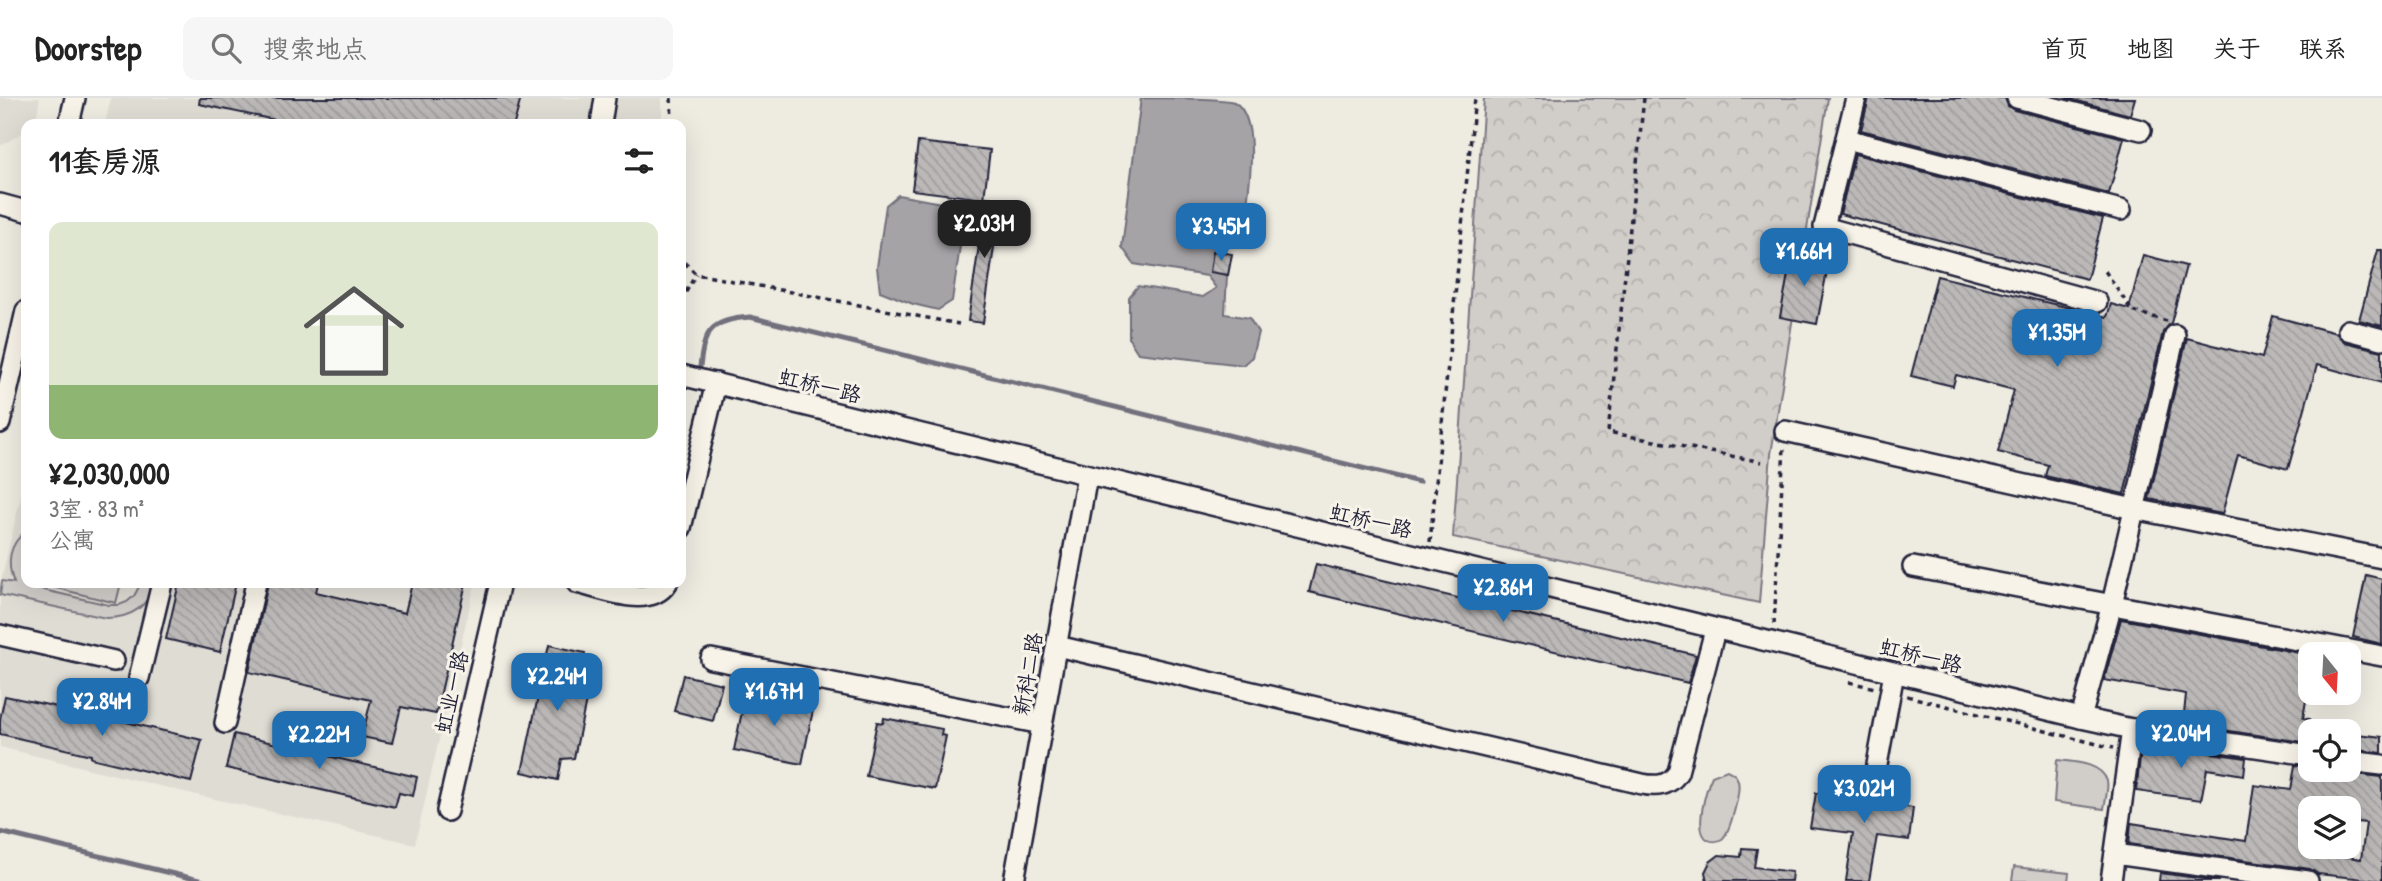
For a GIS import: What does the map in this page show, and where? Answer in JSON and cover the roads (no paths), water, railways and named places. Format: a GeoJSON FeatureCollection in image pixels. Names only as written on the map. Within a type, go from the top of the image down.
{"type":"FeatureCollection","features":[{"type":"Feature","properties":{"kind":"street"},"geometry":{"type":"LineString","coordinates":[[70,119],[75,98]]}},
{"type":"Feature","properties":{"kind":"street"},"geometry":{"type":"LineString","coordinates":[[602,119],[605,98]]}},
{"type":"Feature","properties":{"kind":"street"},"geometry":{"type":"LineString","coordinates":[[1856,98],[1824,227],[2097,302]]}},
{"type":"Feature","properties":{"kind":"street"},"geometry":{"type":"LineString","coordinates":[[2017,98],[2141,130]]}},
{"type":"Feature","properties":{"kind":"street"},"geometry":{"type":"LineString","coordinates":[[1846,139],[2120,210]]}},
{"type":"Feature","properties":{"kind":"street"},"geometry":{"type":"LineString","coordinates":[[0,204],[21,210]]}},
{"type":"Feature","properties":{"kind":"street"},"geometry":{"type":"LineString","coordinates":[[2081,718],[2112,604],[2173,328]]}},
{"type":"Feature","properties":{"kind":"street"},"geometry":{"type":"LineString","coordinates":[[0,423],[2,401],[21,330]]}},
{"type":"Feature","properties":{"kind":"street"},"geometry":{"type":"LineString","coordinates":[[2348,330],[2382,339]]}},
{"type":"Feature","properties":{"kind":"street","name":"虹桥一路"},"geometry":{"type":"LineString","coordinates":[[686,376],[2081,718],[2132,729],[2298,753]]}},
{"type":"Feature","properties":{"kind":"street"},"geometry":{"type":"LineString","coordinates":[[686,506],[716,383]]}},
{"type":"Feature","properties":{"kind":"street"},"geometry":{"type":"LineString","coordinates":[[1784,431],[2134,509],[2382,558]]}},
{"type":"Feature","properties":{"kind":"street","name":"新科二路"},"geometry":{"type":"LineString","coordinates":[[1014,881],[1087,476]]}},
{"type":"Feature","properties":{"kind":"street"},"geometry":{"type":"LineString","coordinates":[[1913,567],[2382,656]]}},
{"type":"Feature","properties":{"kind":"street"},"geometry":{"type":"LineString","coordinates":[[139,678],[161,588]]}},
{"type":"Feature","properties":{"kind":"street"},"geometry":{"type":"LineString","coordinates":[[225,723],[255,588]]}},
{"type":"Feature","properties":{"kind":"street","name":"虹业一路"},"geometry":{"type":"LineString","coordinates":[[447,811],[499,588]]}},
{"type":"Feature","properties":{"kind":"street"},"geometry":{"type":"LineString","coordinates":[[598,588],[647,598],[663,588]]}},
{"type":"Feature","properties":{"kind":"street"},"geometry":{"type":"LineString","coordinates":[[1056,646],[1657,786],[1669,782],[1678,772],[1715,630]]}},
{"type":"Feature","properties":{"kind":"street"},"geometry":{"type":"LineString","coordinates":[[0,635],[114,661]]}},
{"type":"Feature","properties":{"kind":"street"},"geometry":{"type":"LineString","coordinates":[[711,659],[1042,724]]}},
{"type":"Feature","properties":{"kind":"street"},"geometry":{"type":"LineString","coordinates":[[1871,797],[1894,673]]}},
{"type":"Feature","properties":{"kind":"street"},"geometry":{"type":"LineString","coordinates":[[2111,881],[2132,729]]}},
{"type":"Feature","properties":{"kind":"street"},"geometry":{"type":"LineString","coordinates":[[2361,763],[2382,765]]}},
{"type":"Feature","properties":{"kind":"street"},"geometry":{"type":"LineString","coordinates":[[2115,854],[2308,881]]}},
{"type":"Feature","properties":{"kind":"waterway"},"geometry":{"type":"LineString","coordinates":[[700,367],[704,344],[712,329],[726,321],[750,317],[1419,482]]}},
{"type":"Feature","properties":{"kind":"waterway"},"geometry":{"type":"LineString","coordinates":[[0,832],[203,881]]}}]}
